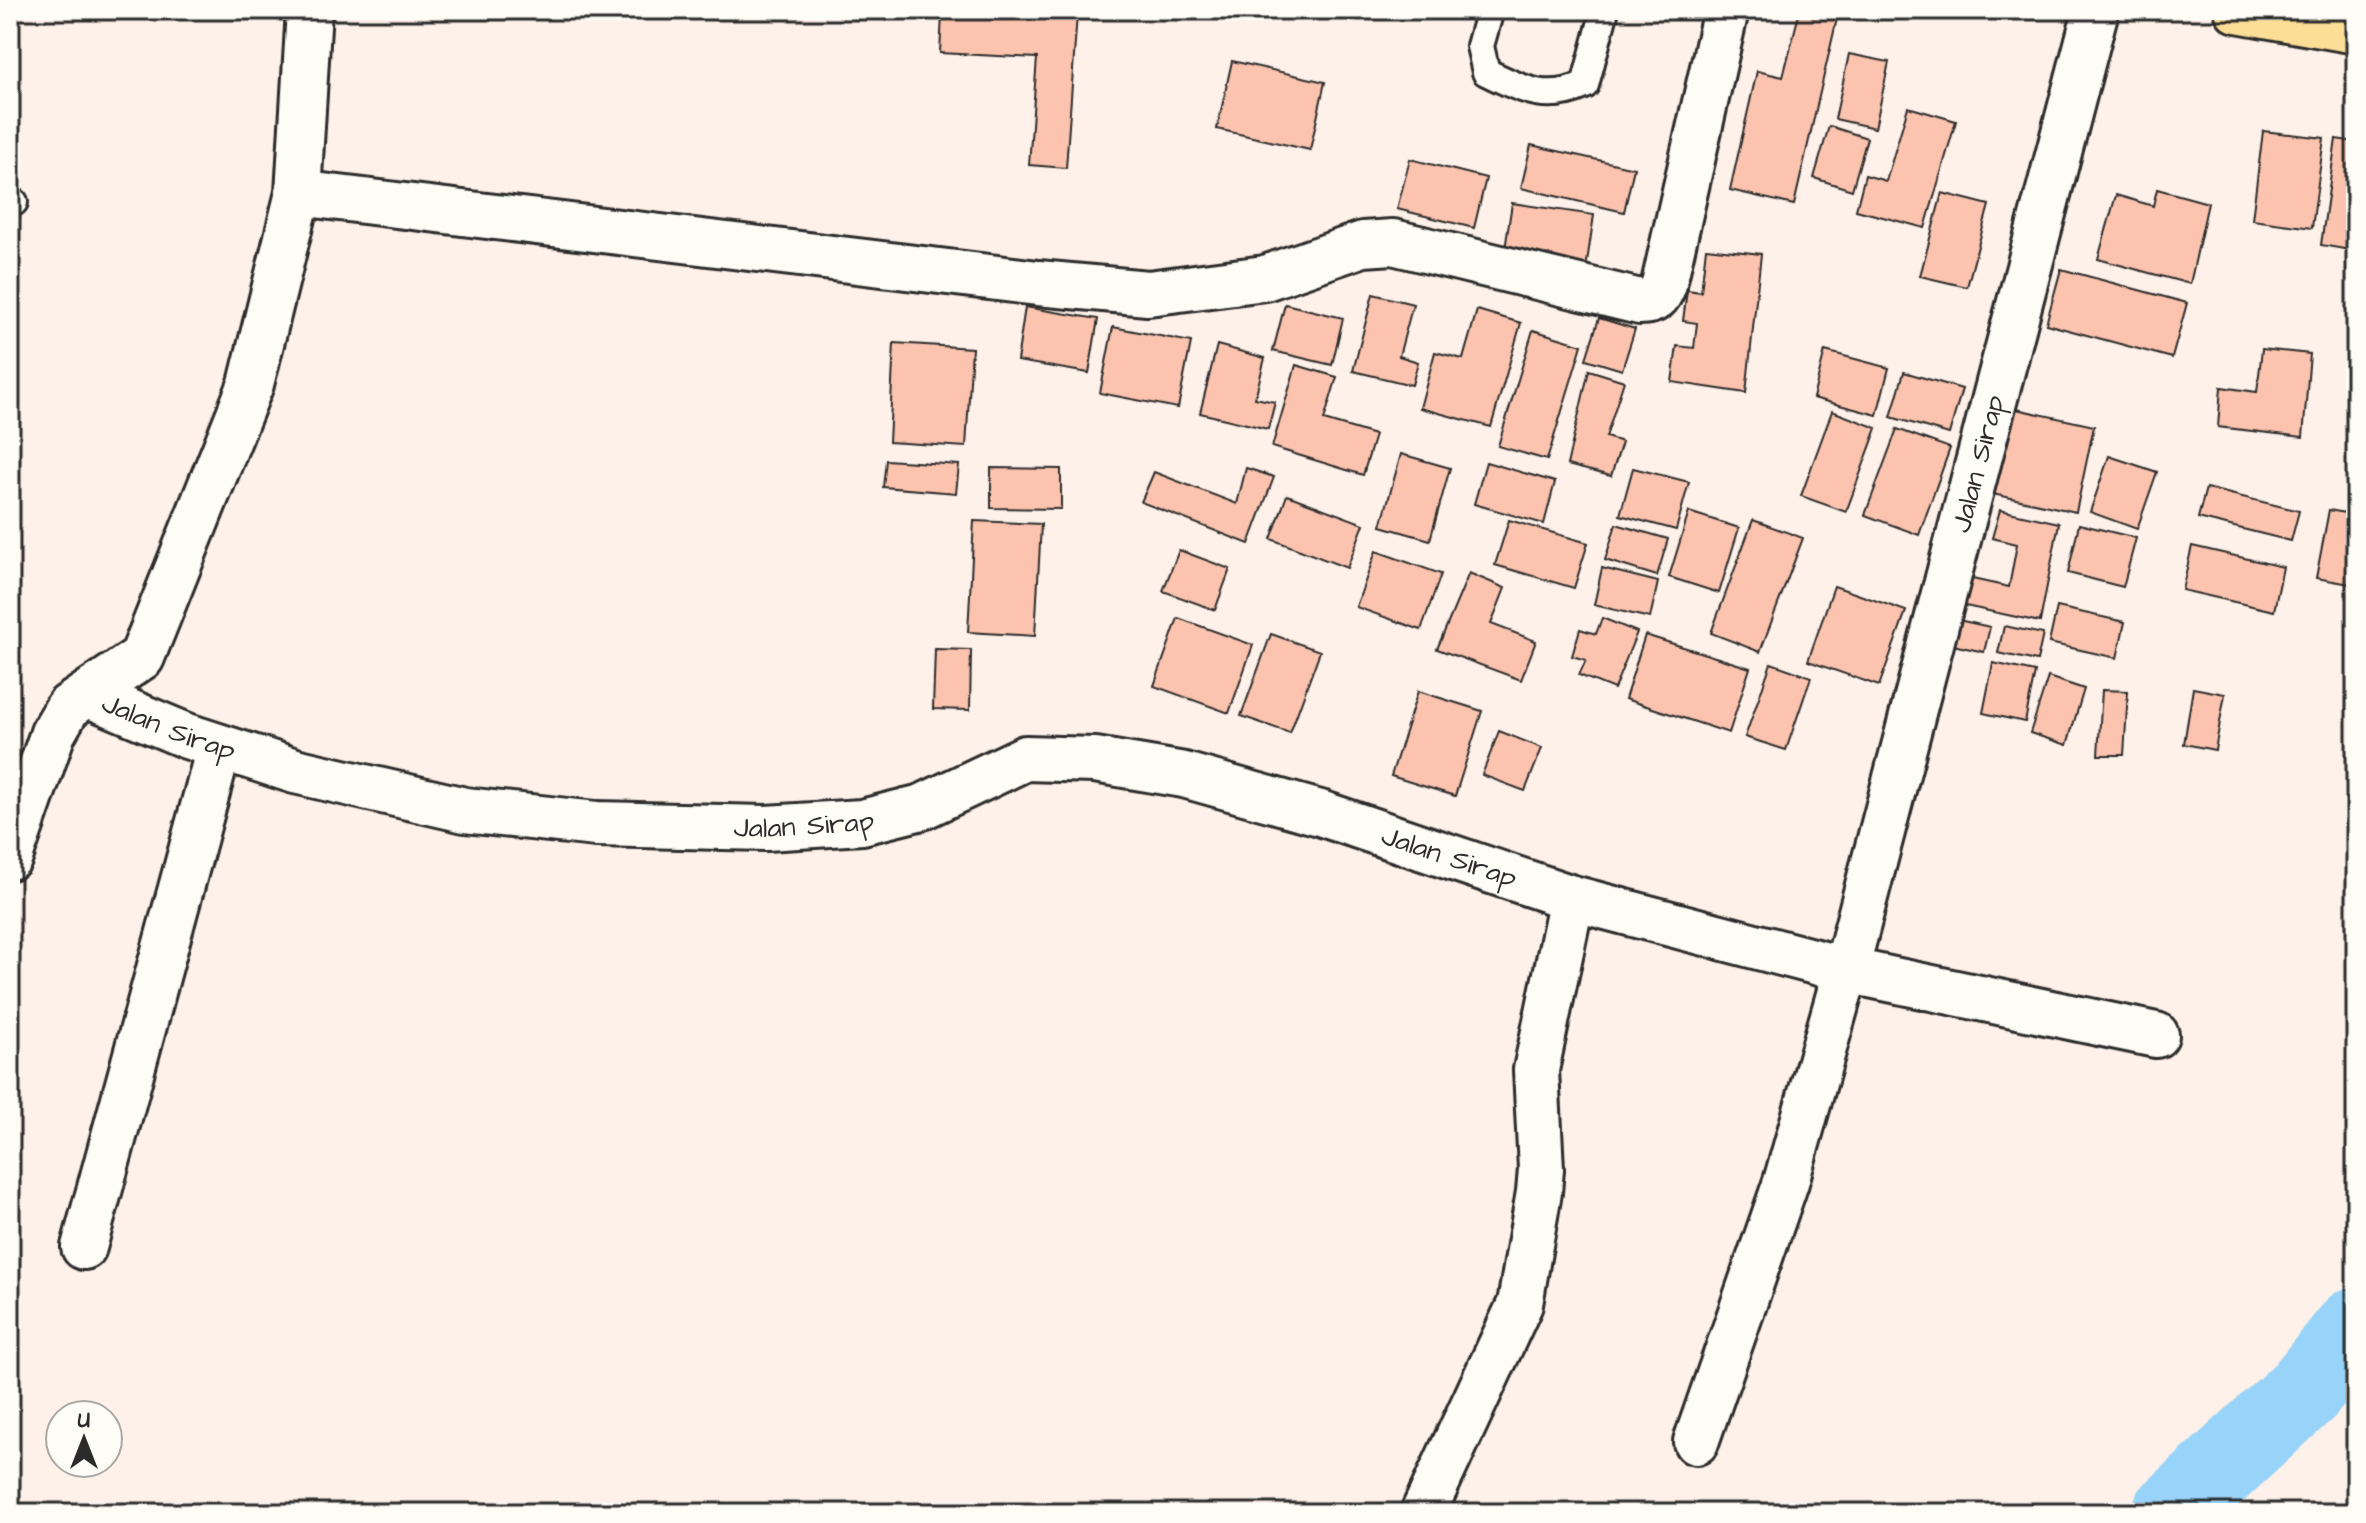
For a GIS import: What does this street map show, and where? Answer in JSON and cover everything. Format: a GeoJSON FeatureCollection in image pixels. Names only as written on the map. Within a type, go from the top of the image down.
{"type":"FeatureCollection","features":[{"type":"Feature","properties":{"kind":"main road"},"geometry":{"type":"LineString","coordinates":[[2237,10],[2356,31]]}},
{"type":"Feature","properties":{"kind":"street"},"geometry":{"type":"LineString","coordinates":[[10,857],[53,733],[68,707],[142,657],[251,384],[298,193],[309,10]]}},
{"type":"Feature","properties":{"kind":"street"},"geometry":{"type":"LineString","coordinates":[[298,193],[1038,283],[1148,293],[1265,278],[1363,244],[1393,242],[1650,302],[1659,296],[1664,284],[1726,10]]}},
{"type":"Feature","properties":{"kind":"street","name":"Jalan Sirap"},"geometry":{"type":"LineString","coordinates":[[89,695],[219,748],[295,771],[465,810],[596,824],[766,828],[862,822],[922,807],[1025,758],[1095,760],[1184,775],[1320,813],[1572,898],[1846,970],[2096,10]]}},
{"type":"Feature","properties":{"kind":"street"},"geometry":{"type":"LineString","coordinates":[[84,1247],[219,748]]}},
{"type":"Feature","properties":{"kind":"street"},"geometry":{"type":"LineString","coordinates":[[1423,1513],[1520,1304],[1539,1192],[1536,1070],[1572,898]]}},
{"type":"Feature","properties":{"kind":"street"},"geometry":{"type":"LineString","coordinates":[[1696,1442],[1786,1182],[1846,970],[2156,1035]]}},
{"type":"Feature","properties":{"kind":"lane"},"geometry":{"type":"LineString","coordinates":[[1490,10],[1480,46],[1486,72],[1524,90],[1564,95],[1585,85],[1605,10]]}},
{"type":"Feature","properties":{"kind":"building"},"geometry":{"type":"Polygon","coordinates":[[[919,10],[1039,10],[1077,14],[1066,168],[1029,165],[1037,58],[940,53],[942,14],[919,13],[919,10]]]}},
{"type":"Feature","properties":{"kind":"building"},"geometry":{"type":"Polygon","coordinates":[[[1800,10],[1838,14],[1794,205],[1730,190],[1757,71],[1783,77],[1800,10]]]}},
{"type":"Feature","properties":{"kind":"building"},"geometry":{"type":"Polygon","coordinates":[[[1849,54],[1889,62],[1875,128],[1835,119],[1849,54]]]}},
{"type":"Feature","properties":{"kind":"building"},"geometry":{"type":"Polygon","coordinates":[[[1232,61],[1325,82],[1310,150],[1217,129],[1232,61]]]}},
{"type":"Feature","properties":{"kind":"building"},"geometry":{"type":"Polygon","coordinates":[[[1908,107],[1956,121],[1925,228],[1856,210],[1865,175],[1886,181],[1908,107]]]}},
{"type":"Feature","properties":{"kind":"building"},"geometry":{"type":"Polygon","coordinates":[[[1829,126],[1867,138],[1852,190],[1814,178],[1829,126]]]}},
{"type":"Feature","properties":{"kind":"building"},"geometry":{"type":"Polygon","coordinates":[[[2263,131],[2324,138],[2312,228],[2252,220],[2263,131]]]}},
{"type":"Feature","properties":{"kind":"building"},"geometry":{"type":"Polygon","coordinates":[[[2336,139],[2356,142],[2356,251],[2321,245],[2336,139]]]}},
{"type":"Feature","properties":{"kind":"building"},"geometry":{"type":"Polygon","coordinates":[[[1531,145],[1634,168],[1624,212],[1521,188],[1531,145]]]}},
{"type":"Feature","properties":{"kind":"building"},"geometry":{"type":"Polygon","coordinates":[[[1410,159],[1486,178],[1474,228],[1397,209],[1410,159]]]}},
{"type":"Feature","properties":{"kind":"building"},"geometry":{"type":"Polygon","coordinates":[[[2157,189],[2208,203],[2190,284],[2098,259],[2116,195],[2153,206],[2157,189]]]}},
{"type":"Feature","properties":{"kind":"building"},"geometry":{"type":"Polygon","coordinates":[[[1942,193],[1989,205],[1967,287],[1920,276],[1942,193]]]}},
{"type":"Feature","properties":{"kind":"building"},"geometry":{"type":"Polygon","coordinates":[[[1512,203],[1594,215],[1586,269],[1504,256],[1512,203]]]}},
{"type":"Feature","properties":{"kind":"building"},"geometry":{"type":"Polygon","coordinates":[[[1706,248],[1761,254],[1746,393],[1672,382],[1677,346],[1694,348],[1697,323],[1683,321],[1687,290],[1701,292],[1706,248]]]}},
{"type":"Feature","properties":{"kind":"building"},"geometry":{"type":"Polygon","coordinates":[[[2061,269],[2187,303],[2172,358],[2046,324],[2061,269]]]}},
{"type":"Feature","properties":{"kind":"building"},"geometry":{"type":"Polygon","coordinates":[[[1373,294],[1413,304],[1399,356],[1418,362],[1412,385],[1353,371],[1373,294]]]}},
{"type":"Feature","properties":{"kind":"building"},"geometry":{"type":"Polygon","coordinates":[[[1285,304],[1343,318],[1332,365],[1273,351],[1285,304]]]}},
{"type":"Feature","properties":{"kind":"building"},"geometry":{"type":"Polygon","coordinates":[[[1025,307],[1098,319],[1089,373],[1017,361],[1025,307]]]}},
{"type":"Feature","properties":{"kind":"building"},"geometry":{"type":"Polygon","coordinates":[[[1477,310],[1521,323],[1491,427],[1420,408],[1435,352],[1463,359],[1477,310]]]}},
{"type":"Feature","properties":{"kind":"building"},"geometry":{"type":"Polygon","coordinates":[[[1599,318],[1635,329],[1622,370],[1586,359],[1599,318]]]}},
{"type":"Feature","properties":{"kind":"building"},"geometry":{"type":"Polygon","coordinates":[[[1113,327],[1191,342],[1178,408],[1100,393],[1113,327]]]}},
{"type":"Feature","properties":{"kind":"building"},"geometry":{"type":"Polygon","coordinates":[[[1533,330],[1582,345],[1547,460],[1498,446],[1533,330]]]}},
{"type":"Feature","properties":{"kind":"building"},"geometry":{"type":"Polygon","coordinates":[[[894,343],[972,348],[966,447],[889,442],[894,343]]]}},
{"type":"Feature","properties":{"kind":"building"},"geometry":{"type":"Polygon","coordinates":[[[1217,345],[1265,358],[1255,398],[1275,402],[1268,429],[1200,413],[1217,345]]]}},
{"type":"Feature","properties":{"kind":"building"},"geometry":{"type":"Polygon","coordinates":[[[2262,349],[2310,354],[2303,437],[2218,427],[2221,387],[2257,392],[2262,349]]]}},
{"type":"Feature","properties":{"kind":"building"},"geometry":{"type":"Polygon","coordinates":[[[1825,351],[1889,368],[1877,415],[1813,398],[1825,351]]]}},
{"type":"Feature","properties":{"kind":"building"},"geometry":{"type":"Polygon","coordinates":[[[1296,365],[1337,377],[1324,420],[1375,435],[1363,475],[1272,447],[1296,365]]]}},
{"type":"Feature","properties":{"kind":"building"},"geometry":{"type":"Polygon","coordinates":[[[1589,370],[1624,381],[1606,437],[1622,442],[1611,476],[1567,465],[1589,370]]]}},
{"type":"Feature","properties":{"kind":"building"},"geometry":{"type":"Polygon","coordinates":[[[1904,372],[1962,389],[1949,434],[1891,417],[1904,372]]]}},
{"type":"Feature","properties":{"kind":"building"},"geometry":{"type":"Polygon","coordinates":[[[2007,407],[2094,426],[2076,512],[1988,493],[2007,407]]]}},
{"type":"Feature","properties":{"kind":"building"},"geometry":{"type":"Polygon","coordinates":[[[1832,411],[1877,428],[1846,512],[1801,496],[1832,411]]]}},
{"type":"Feature","properties":{"kind":"building"},"geometry":{"type":"Polygon","coordinates":[[[1897,429],[1950,448],[1919,535],[1865,515],[1897,429]]]}},
{"type":"Feature","properties":{"kind":"building"},"geometry":{"type":"Polygon","coordinates":[[[1401,454],[1450,468],[1430,540],[1381,526],[1401,454]]]}},
{"type":"Feature","properties":{"kind":"building"},"geometry":{"type":"Polygon","coordinates":[[[2109,456],[2157,472],[2137,529],[2090,512],[2109,456]]]}},
{"type":"Feature","properties":{"kind":"building"},"geometry":{"type":"Polygon","coordinates":[[[886,460],[959,465],[956,493],[883,487],[886,460]]]}},
{"type":"Feature","properties":{"kind":"building"},"geometry":{"type":"Polygon","coordinates":[[[1486,462],[1555,482],[1544,524],[1474,504],[1486,462]]]}},
{"type":"Feature","properties":{"kind":"building"},"geometry":{"type":"Polygon","coordinates":[[[991,468],[1061,469],[1061,509],[991,508],[991,468]]]}},
{"type":"Feature","properties":{"kind":"building"},"geometry":{"type":"Polygon","coordinates":[[[1246,468],[1274,477],[1249,544],[1141,502],[1154,472],[1237,504],[1246,468]]]}},
{"type":"Feature","properties":{"kind":"building"},"geometry":{"type":"Polygon","coordinates":[[[1633,468],[1689,482],[1676,530],[1620,515],[1633,468]]]}},
{"type":"Feature","properties":{"kind":"building"},"geometry":{"type":"Polygon","coordinates":[[[2206,488],[2299,511],[2291,541],[2198,518],[2206,488]]]}},
{"type":"Feature","properties":{"kind":"building"},"geometry":{"type":"Polygon","coordinates":[[[1287,495],[1364,524],[1347,568],[1271,539],[1287,495]]]}},
{"type":"Feature","properties":{"kind":"building"},"geometry":{"type":"Polygon","coordinates":[[[2000,510],[2059,523],[2040,622],[1956,604],[1963,577],[2009,587],[2017,544],[1992,538],[2000,510]]]}},
{"type":"Feature","properties":{"kind":"building"},"geometry":{"type":"Polygon","coordinates":[[[2329,510],[2356,515],[2356,585],[2316,578],[2329,510]]]}},
{"type":"Feature","properties":{"kind":"building"},"geometry":{"type":"Polygon","coordinates":[[[1689,512],[1739,528],[1719,593],[1669,577],[1689,512]]]}},
{"type":"Feature","properties":{"kind":"building"},"geometry":{"type":"Polygon","coordinates":[[[1509,520],[1588,543],[1574,588],[1495,565],[1509,520]]]}},
{"type":"Feature","properties":{"kind":"building"},"geometry":{"type":"Polygon","coordinates":[[[1753,520],[1803,538],[1760,652],[1711,633],[1753,520]]]}},
{"type":"Feature","properties":{"kind":"building"},"geometry":{"type":"Polygon","coordinates":[[[974,521],[1041,524],[1035,636],[968,632],[974,521]]]}},
{"type":"Feature","properties":{"kind":"building"},"geometry":{"type":"Polygon","coordinates":[[[1616,524],[1668,539],[1657,576],[1605,560],[1616,524]]]}},
{"type":"Feature","properties":{"kind":"building"},"geometry":{"type":"Polygon","coordinates":[[[2079,524],[2136,538],[2123,587],[2068,573],[2079,524]]]}},
{"type":"Feature","properties":{"kind":"building"},"geometry":{"type":"Polygon","coordinates":[[[2192,546],[2283,567],[2274,611],[2182,590],[2192,546]]]}},
{"type":"Feature","properties":{"kind":"building"},"geometry":{"type":"Polygon","coordinates":[[[1179,550],[1230,569],[1215,610],[1163,591],[1179,550]]]}},
{"type":"Feature","properties":{"kind":"building"},"geometry":{"type":"Polygon","coordinates":[[[1376,551],[1441,574],[1421,630],[1356,607],[1376,551]]]}},
{"type":"Feature","properties":{"kind":"building"},"geometry":{"type":"Polygon","coordinates":[[[1602,568],[1658,582],[1650,618],[1594,605],[1602,568]]]}},
{"type":"Feature","properties":{"kind":"building"},"geometry":{"type":"Polygon","coordinates":[[[1469,573],[1505,588],[1491,624],[1536,641],[1521,680],[1437,649],[1469,573]]]}},
{"type":"Feature","properties":{"kind":"building"},"geometry":{"type":"Polygon","coordinates":[[[1834,586],[1906,611],[1879,686],[1808,661],[1834,586]]]}},
{"type":"Feature","properties":{"kind":"building"},"geometry":{"type":"Polygon","coordinates":[[[2057,607],[2125,622],[2117,658],[2049,643],[2057,607]]]}},
{"type":"Feature","properties":{"kind":"building"},"geometry":{"type":"Polygon","coordinates":[[[1178,618],[1253,645],[1229,713],[1154,686],[1178,618]]]}},
{"type":"Feature","properties":{"kind":"building"},"geometry":{"type":"Polygon","coordinates":[[[1602,618],[1637,632],[1614,689],[1579,675],[1586,660],[1572,656],[1580,629],[1596,634],[1602,618]]]}},
{"type":"Feature","properties":{"kind":"building"},"geometry":{"type":"Polygon","coordinates":[[[1949,618],[1990,627],[1984,652],[1944,643],[1949,618]]]}},
{"type":"Feature","properties":{"kind":"building"},"geometry":{"type":"Polygon","coordinates":[[[2004,626],[2043,634],[2037,661],[1998,653],[2004,626]]]}},
{"type":"Feature","properties":{"kind":"building"},"geometry":{"type":"Polygon","coordinates":[[[1271,634],[1320,651],[1290,733],[1241,716],[1271,634]]]}},
{"type":"Feature","properties":{"kind":"building"},"geometry":{"type":"Polygon","coordinates":[[[1645,635],[1750,668],[1729,733],[1625,699],[1645,635]]]}},
{"type":"Feature","properties":{"kind":"building"},"geometry":{"type":"Polygon","coordinates":[[[935,649],[971,650],[970,710],[933,709],[935,649]]]}},
{"type":"Feature","properties":{"kind":"building"},"geometry":{"type":"Polygon","coordinates":[[[1771,663],[1811,677],[1786,750],[1745,737],[1771,663]]]}},
{"type":"Feature","properties":{"kind":"building"},"geometry":{"type":"Polygon","coordinates":[[[1993,663],[2035,672],[2025,722],[1983,713],[1993,663]]]}},
{"type":"Feature","properties":{"kind":"building"},"geometry":{"type":"Polygon","coordinates":[[[2048,677],[2084,689],[2067,745],[2030,733],[2048,677]]]}},
{"type":"Feature","properties":{"kind":"building"},"geometry":{"type":"Polygon","coordinates":[[[2193,688],[2225,694],[2215,750],[2184,744],[2193,688]]]}},
{"type":"Feature","properties":{"kind":"building"},"geometry":{"type":"Polygon","coordinates":[[[2102,690],[2128,691],[2124,755],[2098,755],[2102,690]]]}},
{"type":"Feature","properties":{"kind":"building"},"geometry":{"type":"Polygon","coordinates":[[[1418,691],[1482,711],[1455,796],[1391,776],[1418,691]]]}},
{"type":"Feature","properties":{"kind":"building"},"geometry":{"type":"Polygon","coordinates":[[[1499,731],[1542,748],[1525,791],[1482,775],[1499,731]]]}},
{"type":"Feature","properties":{"kind":"waterway"},"geometry":{"type":"LineString","coordinates":[[2172,1513],[2305,1390],[2356,1327]]}}]}
